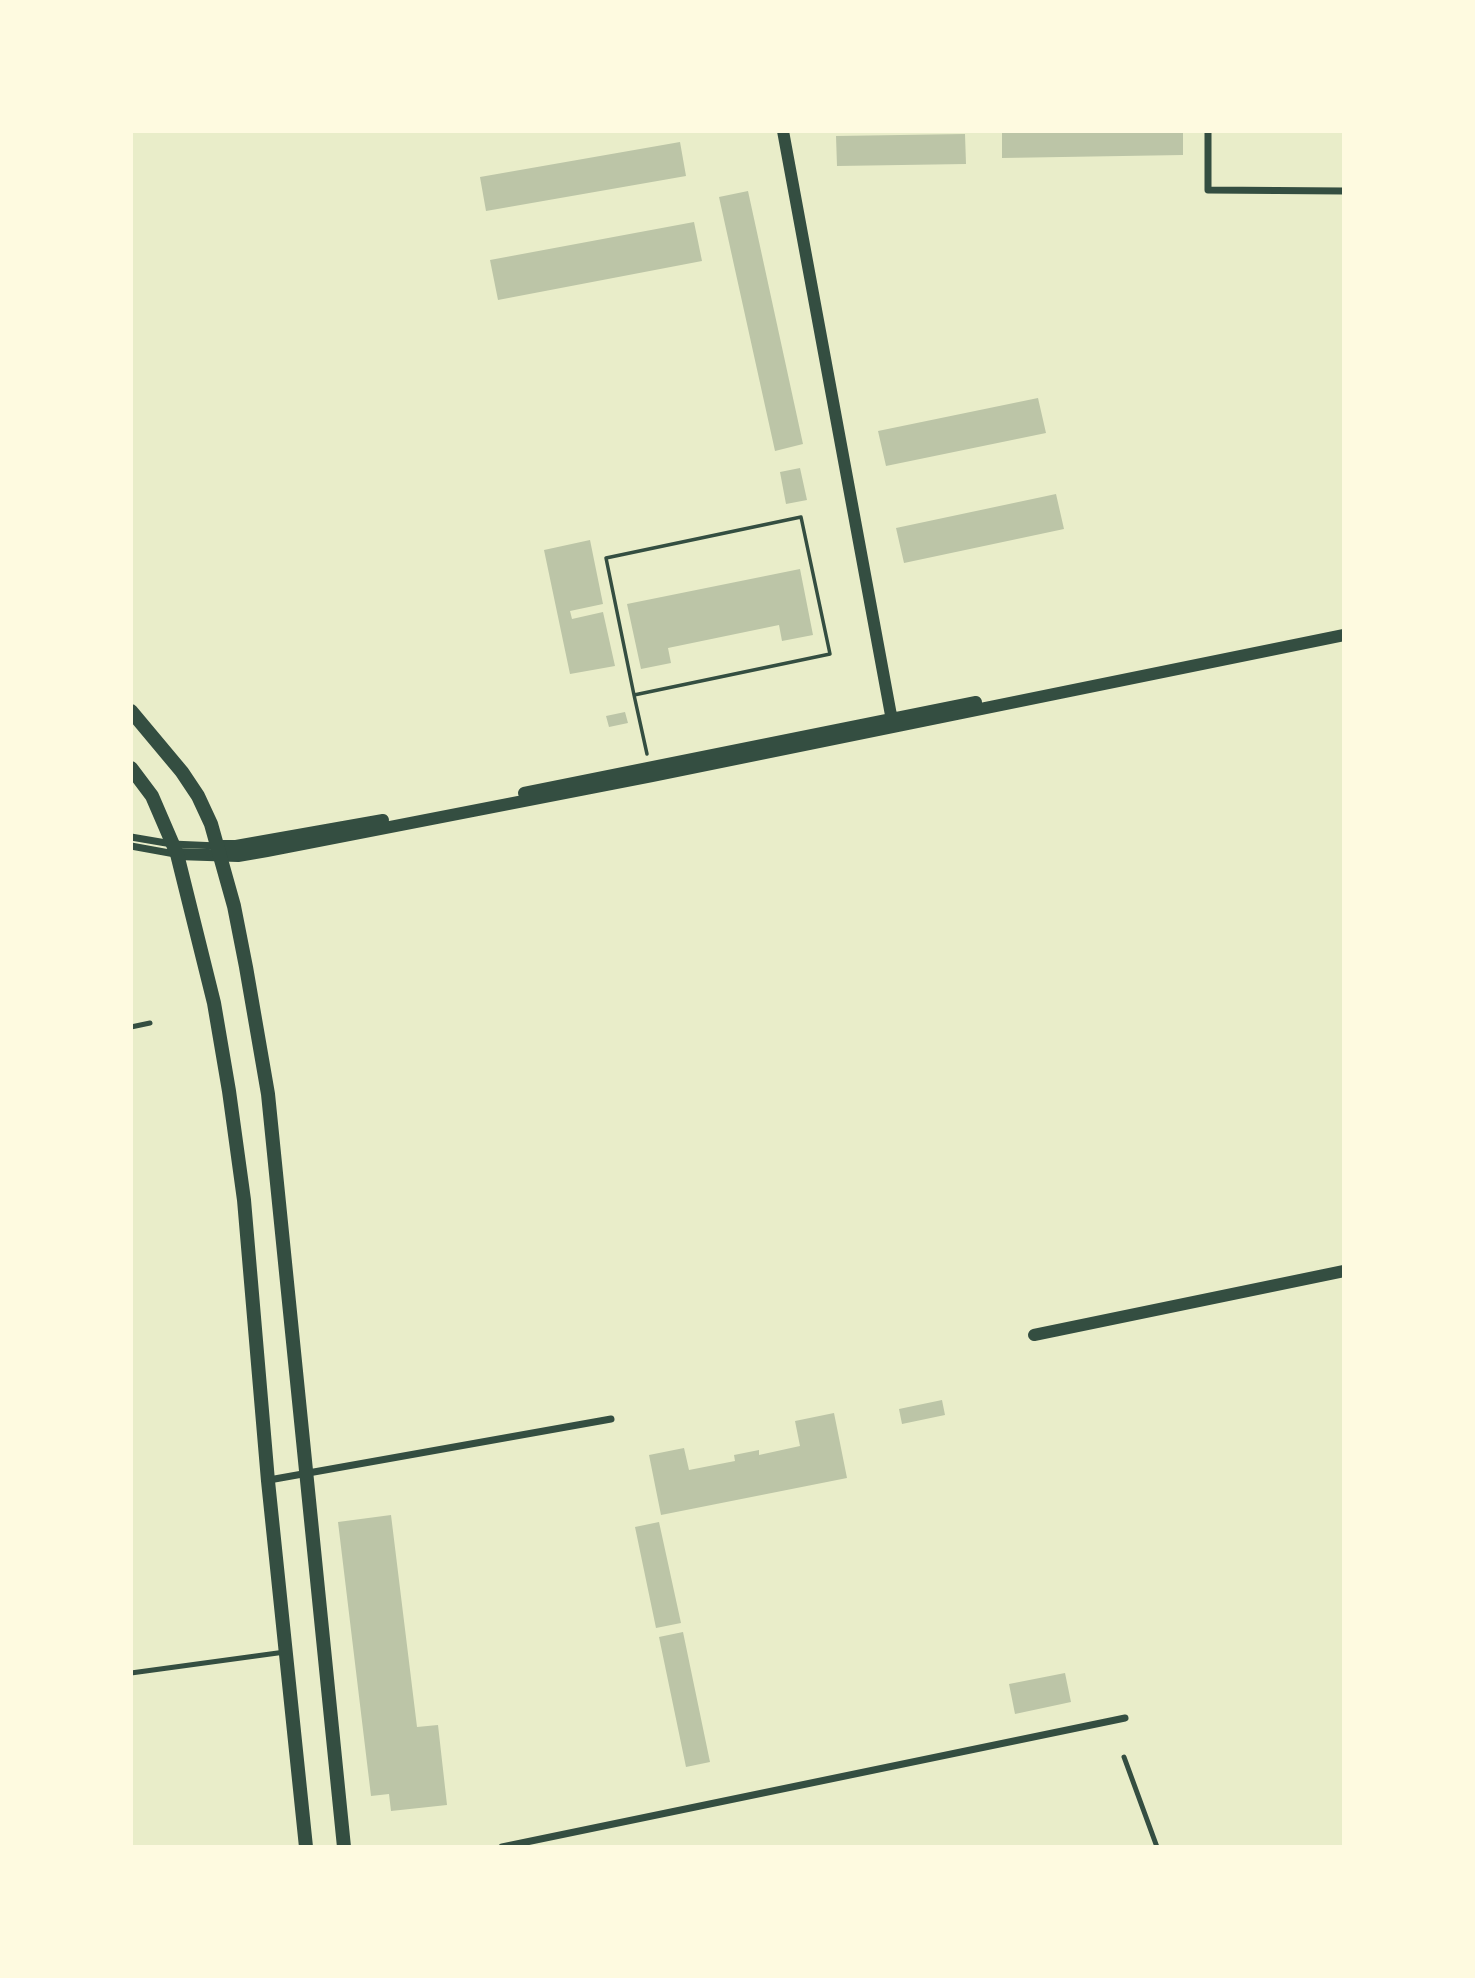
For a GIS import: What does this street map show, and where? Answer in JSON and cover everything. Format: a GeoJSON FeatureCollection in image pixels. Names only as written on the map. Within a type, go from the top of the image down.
{"type":"FeatureCollection","features":[{"type":"Feature","properties":{"kind":"main road"},"geometry":{"type":"LineString","coordinates":[[131,712],[182,772],[198,796],[220,851],[234,906],[268,1094],[344,1847]]}},
{"type":"Feature","properties":{"kind":"main road"},"geometry":{"type":"LineString","coordinates":[[131,768],[162,816],[175,849],[214,1003],[229,1091],[244,1200],[268,1480],[306,1847]]}},
{"type":"Feature","properties":{"kind":"main road"},"geometry":{"type":"LineString","coordinates":[[175,849],[193,922]]}},
{"type":"Feature","properties":{"kind":"street"},"geometry":{"type":"LineString","coordinates":[[783,131],[892,723]]}},
{"type":"Feature","properties":{"kind":"street"},"geometry":{"type":"LineString","coordinates":[[1208,131],[1208,190],[1344,191]]}},
{"type":"Feature","properties":{"kind":"street"},"geometry":{"type":"LineString","coordinates":[[131,846],[220,851],[238,856],[892,723],[1344,627]]}},
{"type":"Feature","properties":{"kind":"street"},"geometry":{"type":"LineString","coordinates":[[220,851],[1344,635]]}},
{"type":"Feature","properties":{"kind":"street"},"geometry":{"type":"LineString","coordinates":[[131,837],[175,849]]}},
{"type":"Feature","properties":{"kind":"street"},"geometry":{"type":"LineString","coordinates":[[1034,1335],[1344,1271]]}},
{"type":"Feature","properties":{"kind":"street"},"geometry":{"type":"LineString","coordinates":[[268,1480],[611,1419]]}},
{"type":"Feature","properties":{"kind":"street"},"geometry":{"type":"LineString","coordinates":[[502,1847],[1125,1718]]}},
{"type":"Feature","properties":{"kind":"lane"},"geometry":{"type":"LineString","coordinates":[[131,1027],[150,1023]]}},
{"type":"Feature","properties":{"kind":"lane"},"geometry":{"type":"LineString","coordinates":[[131,1673],[285,1651]]}},
{"type":"Feature","properties":{"kind":"lane"},"geometry":{"type":"LineString","coordinates":[[1124,1757],[1157,1847]]}},
{"type":"Feature","properties":{"kind":"path"},"geometry":{"type":"LineString","coordinates":[[634,695],[830,654],[801,517],[606,558],[634,695],[650,767]]}},
{"type":"Feature","properties":{"kind":"building"},"geometry":{"type":"Polygon","coordinates":[[[1002,131],[1183,131],[1183,155],[1002,158],[1002,131]]]}},
{"type":"Feature","properties":{"kind":"building"},"geometry":{"type":"Polygon","coordinates":[[[965,134],[966,164],[837,166],[836,136],[965,134]]]}},
{"type":"Feature","properties":{"kind":"building"},"geometry":{"type":"Polygon","coordinates":[[[680,142],[686,176],[486,211],[480,177],[680,142]]]}},
{"type":"Feature","properties":{"kind":"building"},"geometry":{"type":"Polygon","coordinates":[[[748,191],[803,444],[775,451],[719,197],[748,191]]]}},
{"type":"Feature","properties":{"kind":"building"},"geometry":{"type":"Polygon","coordinates":[[[694,222],[702,261],[498,300],[490,260],[694,222]]]}},
{"type":"Feature","properties":{"kind":"building"},"geometry":{"type":"Polygon","coordinates":[[[1038,398],[1046,433],[886,466],[878,431],[1038,398]]]}},
{"type":"Feature","properties":{"kind":"building"},"geometry":{"type":"Polygon","coordinates":[[[800,468],[807,500],[786,504],[780,472],[800,468]]]}},
{"type":"Feature","properties":{"kind":"building"},"geometry":{"type":"Polygon","coordinates":[[[1056,494],[1064,529],[904,563],[896,528],[1056,494]]]}},
{"type":"Feature","properties":{"kind":"building"},"geometry":{"type":"Polygon","coordinates":[[[590,540],[603,604],[570,611],[572,619],[603,612],[615,666],[570,674],[544,550],[590,540]]]}},
{"type":"Feature","properties":{"kind":"building"},"geometry":{"type":"Polygon","coordinates":[[[800,569],[813,635],[782,641],[779,625],[668,648],[671,663],[641,669],[627,604],[800,569]]]}},
{"type":"Feature","properties":{"kind":"building"},"geometry":{"type":"Polygon","coordinates":[[[625,712],[628,723],[609,727],[606,716],[625,712]]]}},
{"type":"Feature","properties":{"kind":"building"},"geometry":{"type":"Polygon","coordinates":[[[942,1400],[945,1415],[902,1424],[899,1409],[942,1400]]]}},
{"type":"Feature","properties":{"kind":"building"},"geometry":{"type":"Polygon","coordinates":[[[834,1413],[847,1478],[661,1515],[649,1455],[684,1448],[689,1470],[735,1461],[734,1455],[759,1450],[759,1455],[800,1446],[795,1421],[834,1413]]]}},
{"type":"Feature","properties":{"kind":"building"},"geometry":{"type":"Polygon","coordinates":[[[391,1515],[417,1727],[438,1725],[447,1805],[391,1811],[389,1794],[371,1796],[338,1522],[391,1515]]]}},
{"type":"Feature","properties":{"kind":"building"},"geometry":{"type":"Polygon","coordinates":[[[659,1522],[681,1623],[656,1628],[635,1527],[659,1522]]]}},
{"type":"Feature","properties":{"kind":"building"},"geometry":{"type":"Polygon","coordinates":[[[683,1632],[710,1762],[686,1767],[659,1637],[683,1632]]]}},
{"type":"Feature","properties":{"kind":"building"},"geometry":{"type":"Polygon","coordinates":[[[1065,1673],[1071,1702],[1015,1714],[1009,1684],[1065,1673]]]}}]}
